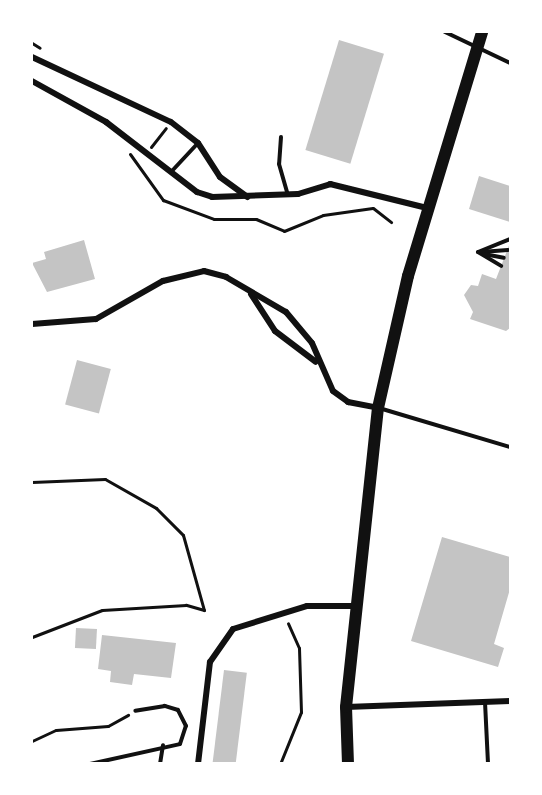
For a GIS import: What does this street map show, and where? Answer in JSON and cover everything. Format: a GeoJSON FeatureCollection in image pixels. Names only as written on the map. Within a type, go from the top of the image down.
{"type":"FeatureCollection","features":[{"type":"Feature","properties":{"kind":"main road"},"geometry":{"type":"LineString","coordinates":[[348,764],[346,706],[378,408],[427,208],[482,32]]}},
{"type":"Feature","properties":{"kind":"street"},"geometry":{"type":"LineString","coordinates":[[32,57],[171,122],[198,143],[220,177],[249,197]]}},
{"type":"Feature","properties":{"kind":"street"},"geometry":{"type":"LineString","coordinates":[[32,81],[106,122],[170,172],[212,197],[288,195],[330,184],[350,186],[427,208]]}},
{"type":"Feature","properties":{"kind":"street"},"geometry":{"type":"LineString","coordinates":[[32,324],[96,319],[191,271],[226,277],[295,320],[312,343],[316,362],[333,391],[348,402],[378,408]]}},
{"type":"Feature","properties":{"kind":"street"},"geometry":{"type":"LineString","coordinates":[[250,294],[274,331],[316,362]]}},
{"type":"Feature","properties":{"kind":"street"},"geometry":{"type":"LineString","coordinates":[[198,764],[210,662],[233,629],[307,606],[355,606]]}},
{"type":"Feature","properties":{"kind":"street"},"geometry":{"type":"LineString","coordinates":[[346,706],[510,701]]}},
{"type":"Feature","properties":{"kind":"lane"},"geometry":{"type":"LineString","coordinates":[[445,32],[477,45],[510,63]]}},
{"type":"Feature","properties":{"kind":"lane"},"geometry":{"type":"LineString","coordinates":[[281,137],[279,164],[288,195]]}},
{"type":"Feature","properties":{"kind":"lane"},"geometry":{"type":"LineString","coordinates":[[170,172],[198,143]]}},
{"type":"Feature","properties":{"kind":"lane"},"geometry":{"type":"LineString","coordinates":[[478,252],[510,239]]}},
{"type":"Feature","properties":{"kind":"lane"},"geometry":{"type":"LineString","coordinates":[[478,252],[508,250]]}},
{"type":"Feature","properties":{"kind":"lane"},"geometry":{"type":"LineString","coordinates":[[478,252],[504,258]]}},
{"type":"Feature","properties":{"kind":"lane"},"geometry":{"type":"LineString","coordinates":[[478,252],[501,266]]}},
{"type":"Feature","properties":{"kind":"lane"},"geometry":{"type":"LineString","coordinates":[[378,408],[510,447]]}},
{"type":"Feature","properties":{"kind":"lane"},"geometry":{"type":"LineString","coordinates":[[485,702],[488,764]]}},
{"type":"Feature","properties":{"kind":"lane"},"geometry":{"type":"LineString","coordinates":[[90,764],[180,744],[184,717],[165,706],[135,711]]}},
{"type":"Feature","properties":{"kind":"lane"},"geometry":{"type":"LineString","coordinates":[[160,764],[163,746]]}},
{"type":"Feature","properties":{"kind":"path"},"geometry":{"type":"LineString","coordinates":[[135,162],[171,122]]}},
{"type":"Feature","properties":{"kind":"path"},"geometry":{"type":"LineString","coordinates":[[32,482],[105,479],[156,507],[183,535],[204,610],[186,605],[102,610],[32,637]]}},
{"type":"Feature","properties":{"kind":"path"},"geometry":{"type":"LineString","coordinates":[[278,624],[288,622],[296,630],[301,712],[280,764]]}},
{"type":"Feature","properties":{"kind":"path"},"geometry":{"type":"LineString","coordinates":[[32,741],[56,730],[108,726],[135,711]]}},
{"type":"Feature","properties":{"kind":"building"},"geometry":{"type":"Polygon","coordinates":[[[339,40],[384,54],[350,164],[305,150],[339,40]]]}},
{"type":"Feature","properties":{"kind":"building"},"geometry":{"type":"Polygon","coordinates":[[[479,176],[510,186],[510,222],[469,209],[479,176]]]}},
{"type":"Feature","properties":{"kind":"building"},"geometry":{"type":"Polygon","coordinates":[[[84,240],[95,279],[47,292],[32,263],[46,259],[44,252],[84,240]]]}},
{"type":"Feature","properties":{"kind":"building"},"geometry":{"type":"Polygon","coordinates":[[[510,243],[510,328],[506,331],[470,319],[473,312],[464,295],[471,285],[478,286],[482,274],[496,279],[510,243]]]}},
{"type":"Feature","properties":{"kind":"building"},"geometry":{"type":"Polygon","coordinates":[[[77,360],[111,369],[99,413],[65,404],[77,360]]]}},
{"type":"Feature","properties":{"kind":"building"},"geometry":{"type":"Polygon","coordinates":[[[442,537],[510,557],[510,589],[494,644],[504,648],[498,667],[411,641],[442,537]]]}},
{"type":"Feature","properties":{"kind":"building"},"geometry":{"type":"Polygon","coordinates":[[[76,628],[97,629],[96,649],[75,648],[76,628]]]}},
{"type":"Feature","properties":{"kind":"building"},"geometry":{"type":"Polygon","coordinates":[[[102,635],[176,643],[171,678],[134,674],[132,685],[110,682],[111,671],[98,669],[102,635]]]}},
{"type":"Feature","properties":{"kind":"building"},"geometry":{"type":"Polygon","coordinates":[[[224,670],[247,673],[236,764],[212,764],[224,670]]]}}]}
